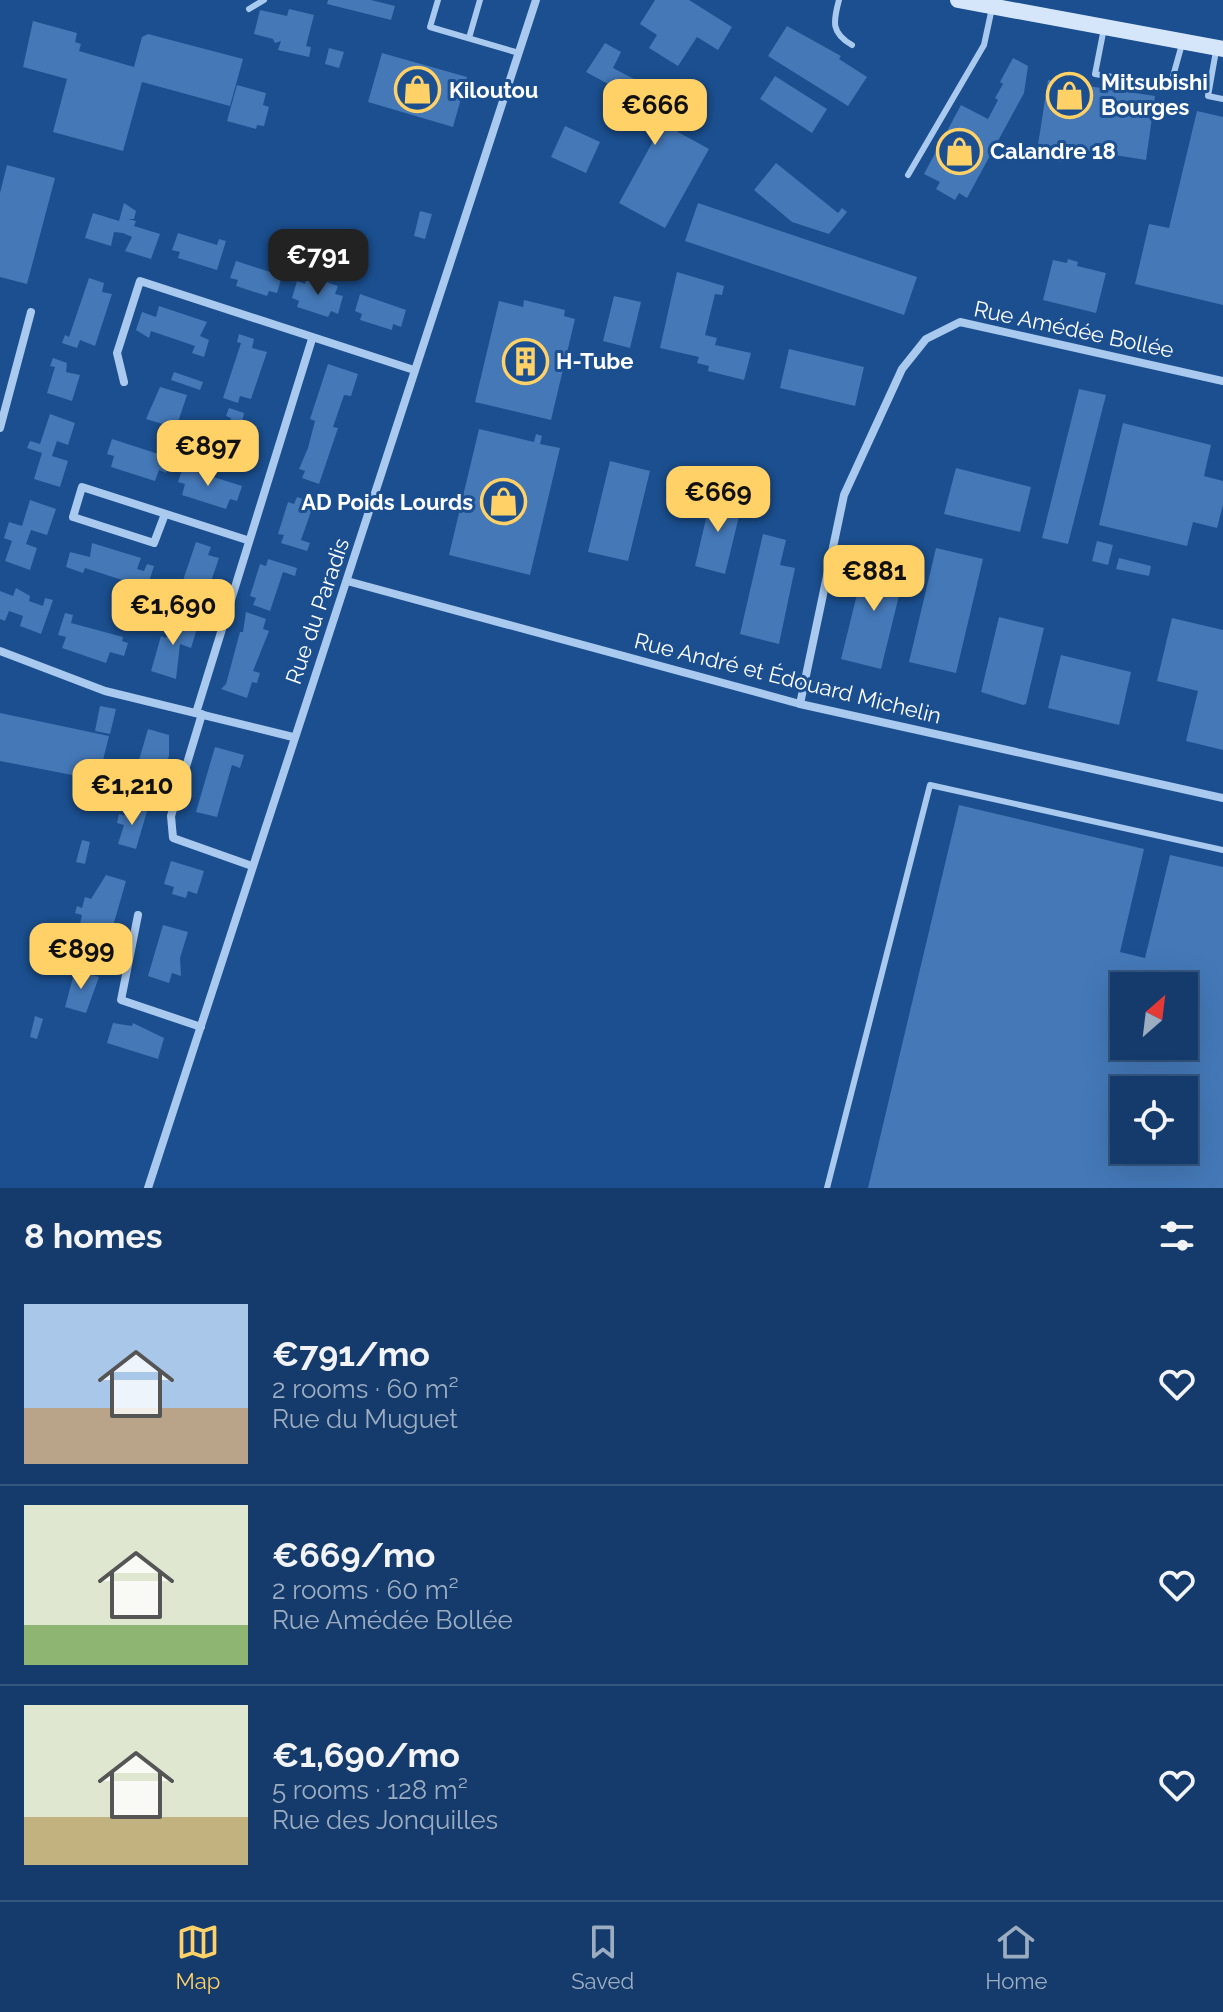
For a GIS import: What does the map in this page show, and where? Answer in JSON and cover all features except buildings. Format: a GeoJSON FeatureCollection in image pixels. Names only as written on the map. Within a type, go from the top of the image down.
{"type":"FeatureCollection","features":[{"type":"Feature","properties":{"kind":"main road"},"geometry":{"type":"LineString","coordinates":[[969,1],[992,8],[1220,48]]}},
{"type":"Feature","properties":{"kind":"street","name":"Rue du Paradis"},"geometry":{"type":"LineString","coordinates":[[148,1188],[536,0]]}},
{"type":"Feature","properties":{"kind":"street"},"geometry":{"type":"LineString","coordinates":[[124,382],[117,353],[140,281],[414,370]]}},
{"type":"Feature","properties":{"kind":"street"},"geometry":{"type":"LineString","coordinates":[[0,428],[31,312]]}},
{"type":"Feature","properties":{"kind":"street","name":"Rue Amédée Bollée"},"geometry":{"type":"LineString","coordinates":[[800,704],[844,495],[902,369],[926,339],[960,322],[1223,381]]}},
{"type":"Feature","properties":{"kind":"street"},"geometry":{"type":"LineString","coordinates":[[252,866],[173,838],[171,816],[247,540],[312,339]]}},
{"type":"Feature","properties":{"kind":"street"},"geometry":{"type":"LineString","coordinates":[[165,514],[154,543],[73,517],[82,487],[247,540]]}},
{"type":"Feature","properties":{"kind":"street","name":"Rue André et Édouard Michelin"},"geometry":{"type":"LineString","coordinates":[[347,581],[800,704],[1223,798]]}},
{"type":"Feature","properties":{"kind":"street"},"geometry":{"type":"LineString","coordinates":[[0,651],[105,691],[293,737]]}},
{"type":"Feature","properties":{"kind":"street"},"geometry":{"type":"LineString","coordinates":[[138,915],[121,1000],[201,1027]]}},
{"type":"Feature","properties":{"kind":"lane"},"geometry":{"type":"LineString","coordinates":[[249,9],[264,0]]}},
{"type":"Feature","properties":{"kind":"lane"},"geometry":{"type":"LineString","coordinates":[[438,0],[430,27],[519,53]]}},
{"type":"Feature","properties":{"kind":"lane"},"geometry":{"type":"LineString","coordinates":[[469,38],[480,0]]}},
{"type":"Feature","properties":{"kind":"lane"},"geometry":{"type":"LineString","coordinates":[[839,0],[833,28],[839,37],[852,45]]}},
{"type":"Feature","properties":{"kind":"lane"},"geometry":{"type":"LineString","coordinates":[[908,175],[984,45],[992,8]]}},
{"type":"Feature","properties":{"kind":"lane"},"geometry":{"type":"LineString","coordinates":[[1104,28],[1095,74],[1170,87],[1177,73],[1182,42]]}},
{"type":"Feature","properties":{"kind":"lane"},"geometry":{"type":"LineString","coordinates":[[1220,48],[1208,96],[1223,99]]}},
{"type":"Feature","properties":{"kind":"lane"},"geometry":{"type":"LineString","coordinates":[[827,1188],[930,785],[1223,850]]}},
{"type":"Feature","properties":{"kind":"place","name":"Kiloutou"},"geometry":{"type":"Point","coordinates":[418,90]}},
{"type":"Feature","properties":{"kind":"place","name":"Mitsubishi Bourges"},"geometry":{"type":"Point","coordinates":[1070,95]}},
{"type":"Feature","properties":{"kind":"place","name":"Calandre 18"},"geometry":{"type":"Point","coordinates":[959,151]}},
{"type":"Feature","properties":{"kind":"place","name":"H-Tube"},"geometry":{"type":"Point","coordinates":[525,361]}},
{"type":"Feature","properties":{"kind":"place","name":"AD Poids Lourds"},"geometry":{"type":"Point","coordinates":[504,502]}}]}
